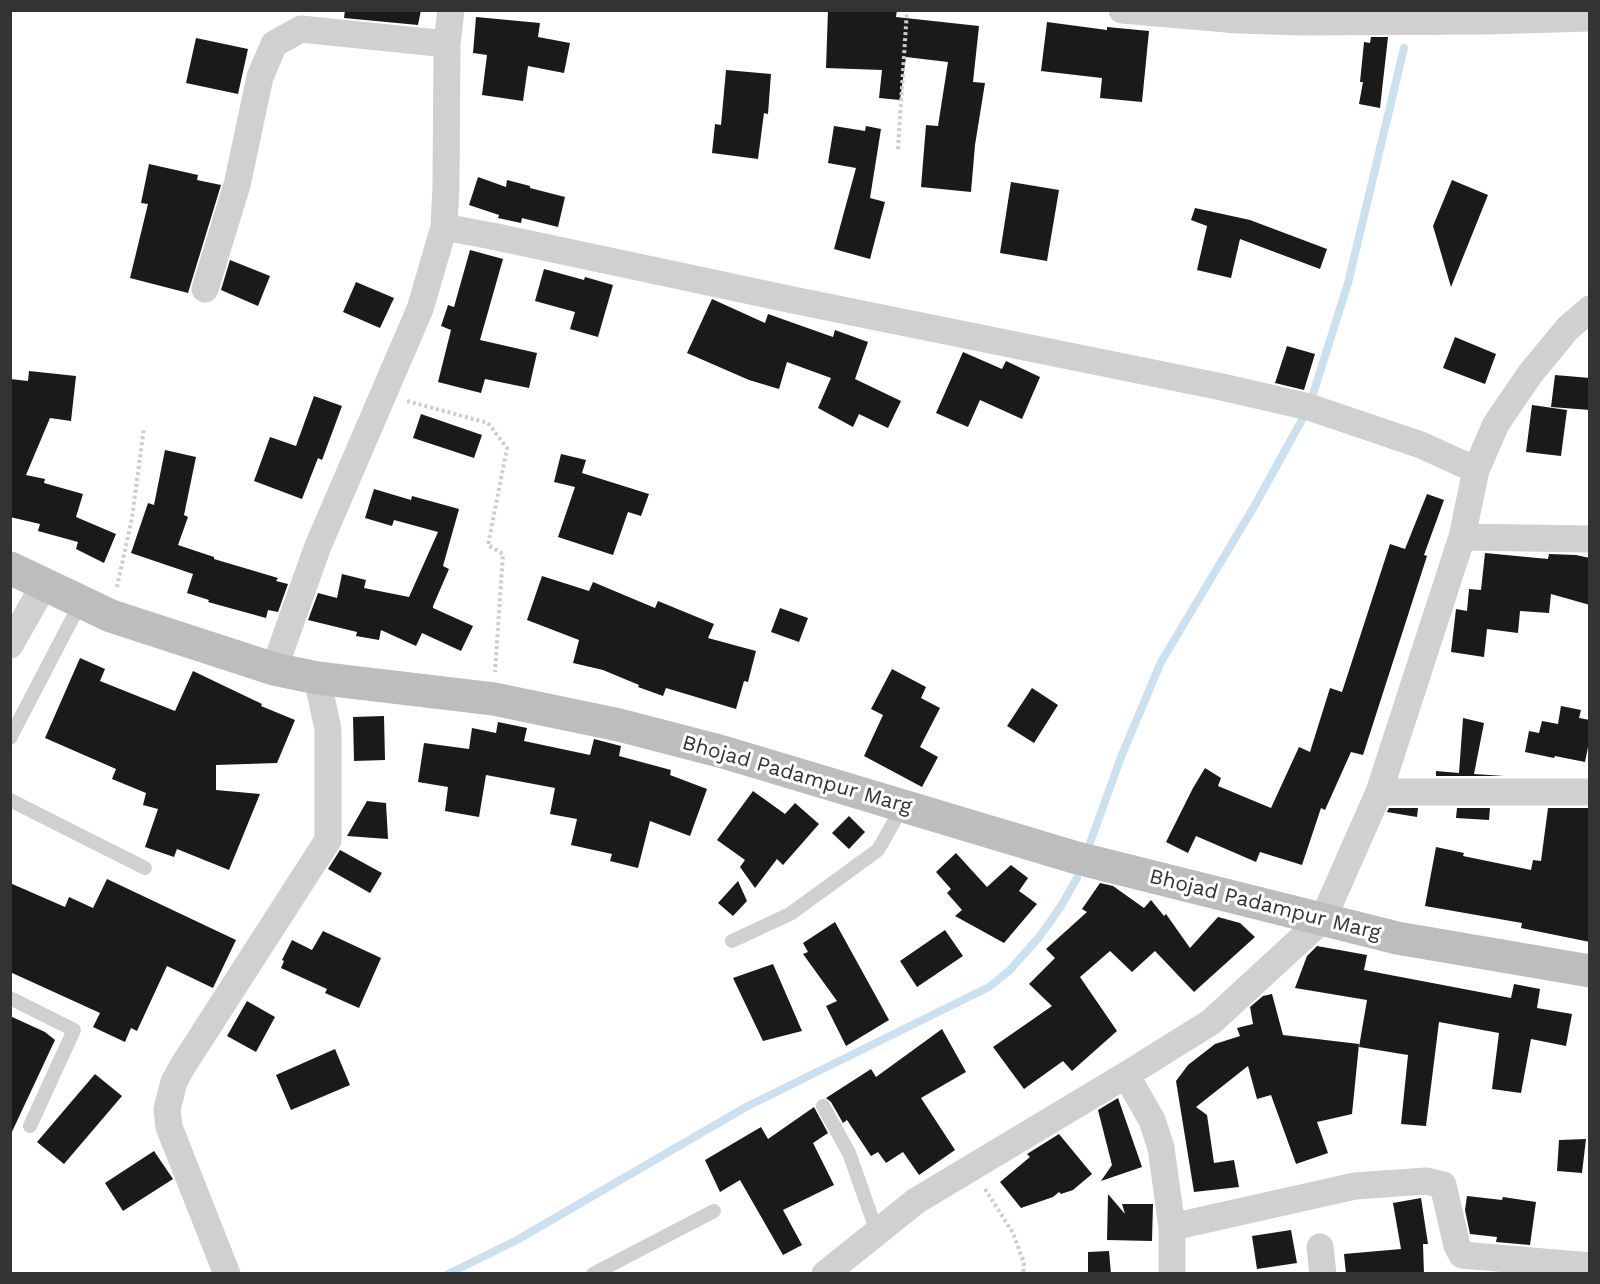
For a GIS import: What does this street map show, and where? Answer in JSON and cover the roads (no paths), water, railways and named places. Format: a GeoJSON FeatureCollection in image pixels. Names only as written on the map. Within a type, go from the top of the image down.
{"type":"FeatureCollection","features":[{"type":"Feature","properties":{"kind":"street"},"geometry":{"type":"LineString","coordinates":[[274,669],[318,546],[420,309],[444,227],[447,44],[452,10]]}},
{"type":"Feature","properties":{"kind":"street"},"geometry":{"type":"LineString","coordinates":[[1122,10],[1238,20],[1301,16],[1485,21],[1590,18]]}},
{"type":"Feature","properties":{"kind":"street"},"geometry":{"type":"LineString","coordinates":[[205,289],[237,185],[260,77],[274,44],[301,29],[447,44]]}},
{"type":"Feature","properties":{"kind":"street"},"geometry":{"type":"LineString","coordinates":[[444,227],[1222,387],[1309,407],[1421,445],[1476,470]]}},
{"type":"Feature","properties":{"kind":"street"},"geometry":{"type":"LineString","coordinates":[[825,1274],[916,1201],[1211,1022],[1323,919],[1379,792],[1462,537],[1476,470],[1496,424],[1530,374],[1568,328],[1590,309]]}},
{"type":"Feature","properties":{"kind":"street"},"geometry":{"type":"LineString","coordinates":[[1462,537],[1590,539]]}},
{"type":"Feature","properties":{"kind":"street","name":"Bhojad Padampur Marg"},"geometry":{"type":"LineString","coordinates":[[10,568],[111,616],[274,669],[317,678],[494,699],[619,725],[723,752],[1077,858],[1397,938],[1590,971]]}},
{"type":"Feature","properties":{"kind":"street"},"geometry":{"type":"LineString","coordinates":[[10,645],[44,585]]}},
{"type":"Feature","properties":{"kind":"street"},"geometry":{"type":"LineString","coordinates":[[227,1274],[169,1127],[168,1103],[174,1082],[183,1067],[328,840],[328,729],[317,678]]}},
{"type":"Feature","properties":{"kind":"street"},"geometry":{"type":"LineString","coordinates":[[1379,792],[1590,792]]}},
{"type":"Feature","properties":{"kind":"street"},"geometry":{"type":"LineString","coordinates":[[1126,1075],[1152,1120],[1161,1148],[1172,1227],[1172,1274]]}},
{"type":"Feature","properties":{"kind":"street"},"geometry":{"type":"LineString","coordinates":[[1172,1227],[1355,1186],[1426,1181],[1443,1185],[1457,1246],[1462,1255],[1590,1266]]}},
{"type":"Feature","properties":{"kind":"lane"},"geometry":{"type":"LineString","coordinates":[[10,738],[81,602]]}},
{"type":"Feature","properties":{"kind":"lane"},"geometry":{"type":"LineString","coordinates":[[10,800],[145,868]]}},
{"type":"Feature","properties":{"kind":"lane"},"geometry":{"type":"LineString","coordinates":[[732,941],[790,914],[878,850],[903,806]]}},
{"type":"Feature","properties":{"kind":"lane"},"geometry":{"type":"LineString","coordinates":[[10,998],[74,1030],[30,1126]]}},
{"type":"Feature","properties":{"kind":"lane"},"geometry":{"type":"LineString","coordinates":[[823,1107],[849,1153],[877,1232]]}},
{"type":"Feature","properties":{"kind":"lane"},"geometry":{"type":"LineString","coordinates":[[593,1274],[714,1211]]}},
{"type":"Feature","properties":{"kind":"waterway"},"geometry":{"type":"LineString","coordinates":[[1090,843],[1121,757],[1161,662],[1255,505],[1309,407],[1348,283],[1404,48]]}},
{"type":"Feature","properties":{"kind":"waterway"},"geometry":{"type":"LineString","coordinates":[[448,1274],[517,1240],[746,1107],[989,987],[1010,970],[1040,936],[1077,878]]}}]}
